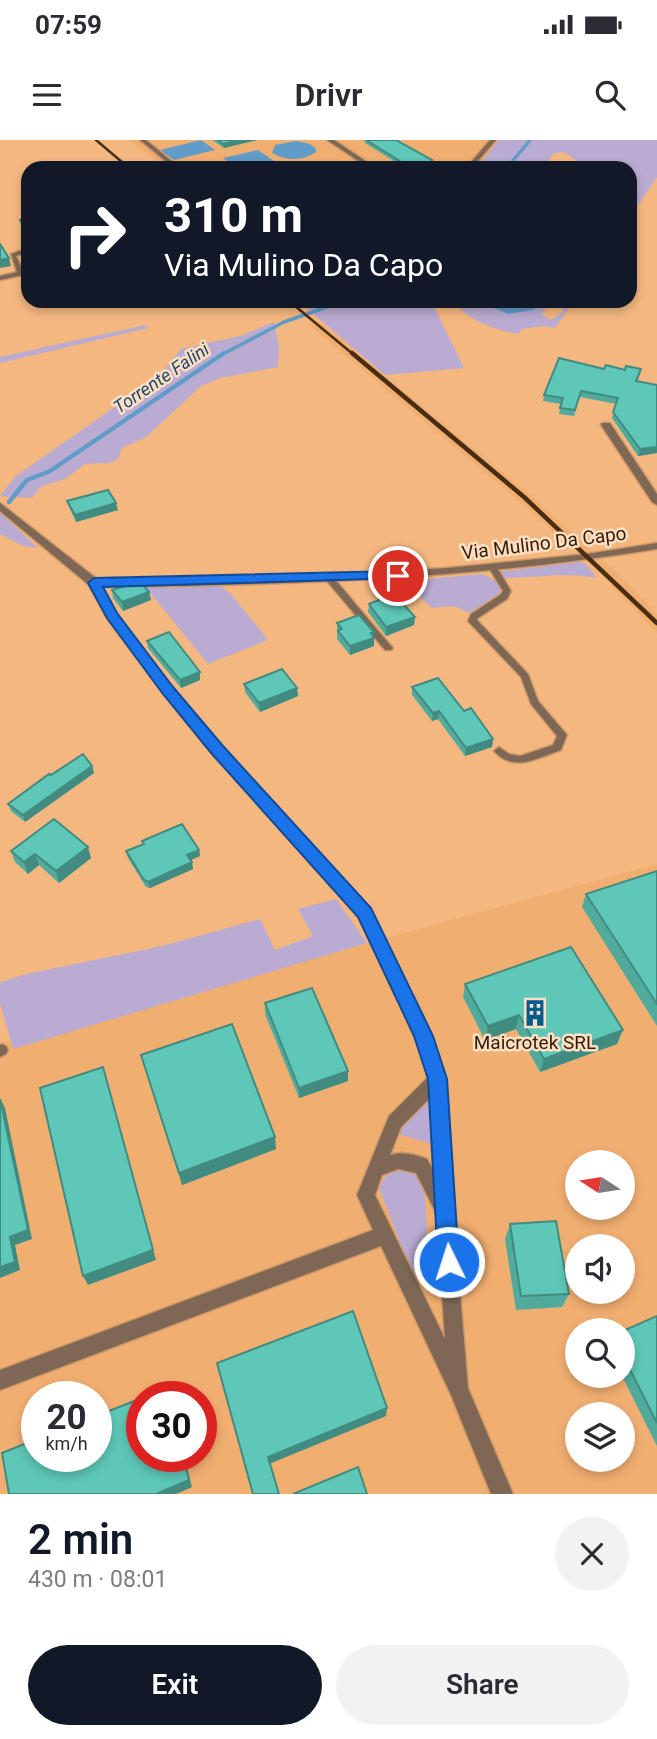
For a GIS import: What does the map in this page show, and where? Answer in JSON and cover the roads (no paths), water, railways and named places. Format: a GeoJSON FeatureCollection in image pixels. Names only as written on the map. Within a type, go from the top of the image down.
{"type":"FeatureCollection","features":[{"type":"Feature","properties":{"kind":"street"},"geometry":{"type":"LineString","coordinates":[[606,425],[657,502]]}},
{"type":"Feature","properties":{"kind":"street"},"geometry":{"type":"LineString","coordinates":[[0,506],[94,583],[111,615],[168,691],[217,750],[365,912],[424,1036],[437,1079],[458,1388]]}},
{"type":"Feature","properties":{"kind":"street","name":"Via Mulino Da Capo"},"geometry":{"type":"LineString","coordinates":[[94,583],[329,578],[493,568],[657,546]]}},
{"type":"Feature","properties":{"kind":"street"},"geometry":{"type":"LineString","coordinates":[[437,1079],[395,1122],[366,1195],[458,1388],[502,1494]]}},
{"type":"Feature","properties":{"kind":"street"},"geometry":{"type":"LineString","coordinates":[[375,1169],[398,1161],[421,1165],[445,1212]]}},
{"type":"Feature","properties":{"kind":"street"},"geometry":{"type":"LineString","coordinates":[[0,1380],[385,1235]]}},
{"type":"Feature","properties":{"kind":"lane"},"geometry":{"type":"LineString","coordinates":[[143,140],[168,161]]}},
{"type":"Feature","properties":{"kind":"lane"},"geometry":{"type":"LineString","coordinates":[[330,140],[362,161]]}},
{"type":"Feature","properties":{"kind":"lane"},"geometry":{"type":"LineString","coordinates":[[475,161],[493,140]]}},
{"type":"Feature","properties":{"kind":"lane"},"geometry":{"type":"LineString","coordinates":[[21,252],[13,255],[21,267]]}},
{"type":"Feature","properties":{"kind":"lane"},"geometry":{"type":"LineString","coordinates":[[0,278],[21,274]]}},
{"type":"Feature","properties":{"kind":"lane"},"geometry":{"type":"LineString","coordinates":[[493,568],[507,591],[504,597],[474,616],[472,621],[525,676],[534,702],[562,735],[557,747],[519,761],[507,758],[499,751]]}},
{"type":"Feature","properties":{"kind":"lane"},"geometry":{"type":"LineString","coordinates":[[329,578],[388,648]]}},
{"type":"Feature","properties":{"kind":"water"},"geometry":{"type":"Polygon","coordinates":[[[201,140],[215,150],[174,160],[160,150],[201,140]]]}},
{"type":"Feature","properties":{"kind":"water"},"geometry":{"type":"Polygon","coordinates":[[[296,141],[310,144],[316,152],[294,159],[272,153],[275,145],[296,141]]]}},
{"type":"Feature","properties":{"kind":"water"},"geometry":{"type":"Polygon","coordinates":[[[258,150],[274,161],[227,161],[223,158],[258,150]]]}},
{"type":"Feature","properties":{"kind":"water"},"geometry":{"type":"Polygon","coordinates":[[[494,308],[535,308],[534,310],[508,314],[494,308]]]}},
{"type":"Feature","properties":{"kind":"waterway","name":"Torrente Falini"},"geometry":{"type":"LineString","coordinates":[[513,161],[530,140]]}},
{"type":"Feature","properties":{"kind":"waterway","name":"Torrente Falini"},"geometry":{"type":"LineString","coordinates":[[221,355],[284,322],[324,308]]}},
{"type":"Feature","properties":{"kind":"waterway","name":"Torrente Falini"},"geometry":{"type":"LineString","coordinates":[[9,502],[27,480],[50,471],[221,355]]}},
{"type":"Feature","properties":{"kind":"railway"},"geometry":{"type":"LineString","coordinates":[[96,140],[121,161]]}},
{"type":"Feature","properties":{"kind":"railway"},"geometry":{"type":"LineString","coordinates":[[297,308],[354,355]]}},
{"type":"Feature","properties":{"kind":"railway"},"geometry":{"type":"LineString","coordinates":[[352,353],[524,497],[657,623]]}},
{"type":"Feature","properties":{"kind":"place","name":"Maicrotek SRL"},"geometry":{"type":"Point","coordinates":[535,1013]}}]}
